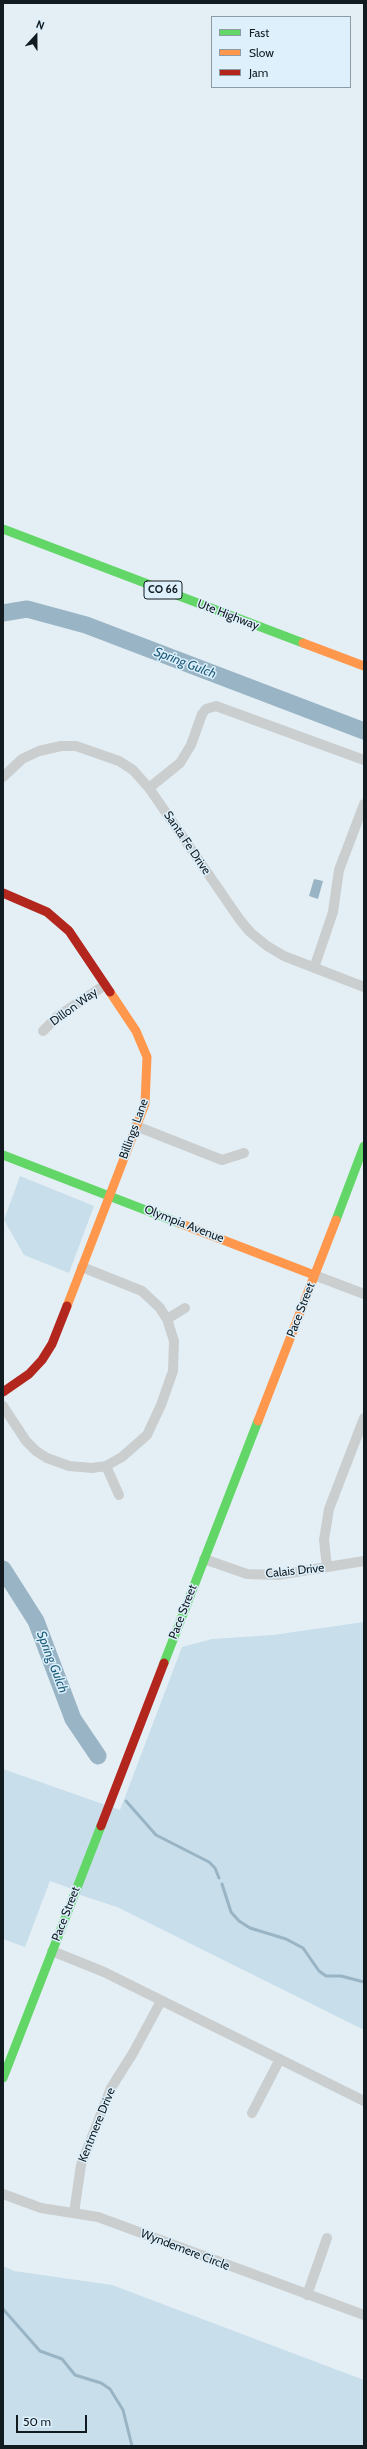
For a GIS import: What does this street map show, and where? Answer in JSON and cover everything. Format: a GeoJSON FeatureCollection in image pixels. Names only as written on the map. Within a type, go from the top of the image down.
{"type":"FeatureCollection","features":[{"type":"Feature","properties":{"kind":"main road","name":"Ute Highway"},"geometry":{"type":"LineString","coordinates":[[3,529],[364,666]]}},
{"type":"Feature","properties":{"kind":"main road","name":"Billings Lane"},"geometry":{"type":"LineString","coordinates":[[3,893],[35,906],[59,921],[69,931],[136,1031],[147,1057],[148,1086],[145,1104],[108,1195],[52,1344],[42,1360],[29,1374],[3,1392]]}},
{"type":"Feature","properties":{"kind":"main road","name":"Pace Street"},"geometry":{"type":"LineString","coordinates":[[3,2078],[364,1146]]}},
{"type":"Feature","properties":{"kind":"main road","name":"Olympia Avenue"},"geometry":{"type":"LineString","coordinates":[[3,1155],[314,1275]]}},
{"type":"Feature","properties":{"kind":"street"},"geometry":{"type":"LineString","coordinates":[[150,788],[180,763],[191,745],[202,714],[206,710],[216,706],[364,760]]}},
{"type":"Feature","properties":{"kind":"street","name":"Santa Fe Drive"},"geometry":{"type":"LineString","coordinates":[[3,777],[22,760],[39,751],[61,746],[76,746],[119,761],[133,770],[150,788],[240,920],[250,932],[267,946],[314,968],[364,987]]}},
{"type":"Feature","properties":{"kind":"street"},"geometry":{"type":"LineString","coordinates":[[314,968],[333,912],[339,870],[364,804]]}},
{"type":"Feature","properties":{"kind":"street","name":"Dillon Way"},"geometry":{"type":"LineString","coordinates":[[43,1031],[58,1016],[105,985]]}},
{"type":"Feature","properties":{"kind":"street"},"geometry":{"type":"LineString","coordinates":[[136,1126],[222,1160],[244,1153]]}},
{"type":"Feature","properties":{"kind":"street"},"geometry":{"type":"LineString","coordinates":[[3,1406],[26,1441],[46,1458],[59,1464],[92,1468],[106,1466],[138,1445],[147,1435],[159,1411],[174,1361],[174,1341],[167,1319],[160,1308],[142,1291],[82,1266]]}},
{"type":"Feature","properties":{"kind":"street","name":"Olympia Avenue"},"geometry":{"type":"LineString","coordinates":[[314,1275],[364,1294]]}},
{"type":"Feature","properties":{"kind":"street"},"geometry":{"type":"LineString","coordinates":[[167,1319],[185,1308]]}},
{"type":"Feature","properties":{"kind":"street"},"geometry":{"type":"LineString","coordinates":[[327,1567],[324,1540],[329,1509],[364,1418]]}},
{"type":"Feature","properties":{"kind":"street"},"geometry":{"type":"LineString","coordinates":[[106,1466],[119,1495]]}},
{"type":"Feature","properties":{"kind":"street","name":"Calais Drive"},"geometry":{"type":"LineString","coordinates":[[204,1559],[247,1574],[278,1575],[364,1562]]}},
{"type":"Feature","properties":{"kind":"street"},"geometry":{"type":"LineString","coordinates":[[52,1951],[104,1972],[364,2101]]}},
{"type":"Feature","properties":{"kind":"street","name":"Kentmere Drive"},"geometry":{"type":"LineString","coordinates":[[74,2213],[81,2165],[111,2088],[133,2053],[161,2000]]}},
{"type":"Feature","properties":{"kind":"street"},"geometry":{"type":"LineString","coordinates":[[252,2113],[280,2059]]}},
{"type":"Feature","properties":{"kind":"street","name":"Wyndemere Circle"},"geometry":{"type":"LineString","coordinates":[[3,2194],[41,2208],[98,2217],[364,2315]]}},
{"type":"Feature","properties":{"kind":"street"},"geometry":{"type":"LineString","coordinates":[[307,2295],[327,2238]]}},
{"type":"Feature","properties":{"kind":"shaded area"},"geometry":{"type":"Polygon","coordinates":[[[314,879],[323,881],[318,899],[309,896],[314,879]]]}},
{"type":"Feature","properties":{"kind":"shaded area"},"geometry":{"type":"Polygon","coordinates":[[[20,1176],[94,1206],[69,1273],[24,1255],[4,1220],[20,1176]]]}},
{"type":"Feature","properties":{"kind":"shaded area"},"geometry":{"type":"Polygon","coordinates":[[[364,1622],[364,2030],[117,1907],[74,1893],[75,1890],[50,1881],[25,1947],[3,1939],[3,1769],[120,1810],[182,1647],[212,1639],[273,1635],[364,1622]]]}},
{"type":"Feature","properties":{"kind":"shaded area"},"geometry":{"type":"Polygon","coordinates":[[[3,2266],[14,2271],[112,2285],[364,2380],[364,2446],[3,2446],[3,2266]]]}},
{"type":"Feature","properties":{"kind":"waterway","name":"Spring Gulch"},"geometry":{"type":"LineString","coordinates":[[3,613],[27,609],[86,625],[364,731]]}},
{"type":"Feature","properties":{"kind":"waterway","name":"Spring Gulch"},"geometry":{"type":"LineString","coordinates":[[3,1569],[36,1621],[73,1719],[98,1756]]}},
{"type":"Feature","properties":{"kind":"waterway"},"geometry":{"type":"LineString","coordinates":[[126,1801],[156,1835],[209,1862],[215,1868],[219,1878]]}},
{"type":"Feature","properties":{"kind":"waterway"},"geometry":{"type":"LineString","coordinates":[[222,1884],[231,1912],[239,1921],[250,1928],[286,1939],[303,1948],[319,1971],[326,1976],[341,1976],[364,1982]]}},
{"type":"Feature","properties":{"kind":"waterway"},"geometry":{"type":"LineString","coordinates":[[3,2309],[40,2351],[62,2359],[75,2375],[101,2383],[110,2389],[123,2410],[132,2446]]}},
{"type":"Feature","properties":{"kind":"traffic: fast"},"geometry":{"type":"LineString","coordinates":[[3,529],[303,643]]}},
{"type":"Feature","properties":{"kind":"traffic: fast"},"geometry":{"type":"LineString","coordinates":[[336,1220],[364,1146]]}},
{"type":"Feature","properties":{"kind":"traffic: fast"},"geometry":{"type":"LineString","coordinates":[[3,1155],[179,1223]]}},
{"type":"Feature","properties":{"kind":"traffic: fast"},"geometry":{"type":"LineString","coordinates":[[164,1663],[258,1421]]}},
{"type":"Feature","properties":{"kind":"traffic: fast"},"geometry":{"type":"LineString","coordinates":[[3,2078],[101,1826]]}},
{"type":"Feature","properties":{"kind":"traffic: slow"},"geometry":{"type":"LineString","coordinates":[[303,643],[364,666]]}},
{"type":"Feature","properties":{"kind":"traffic: slow"},"geometry":{"type":"LineString","coordinates":[[67,1306],[145,1104],[147,1057],[136,1031],[110,992]]}},
{"type":"Feature","properties":{"kind":"traffic: slow"},"geometry":{"type":"LineString","coordinates":[[258,1421],[336,1220]]}},
{"type":"Feature","properties":{"kind":"traffic: slow"},"geometry":{"type":"LineString","coordinates":[[179,1223],[314,1275]]}},
{"type":"Feature","properties":{"kind":"traffic: jam"},"geometry":{"type":"LineString","coordinates":[[3,893],[47,912],[69,931],[110,992]]}},
{"type":"Feature","properties":{"kind":"traffic: jam"},"geometry":{"type":"LineString","coordinates":[[3,1392],[29,1374],[42,1360],[52,1344],[67,1306]]}},
{"type":"Feature","properties":{"kind":"traffic: jam"},"geometry":{"type":"LineString","coordinates":[[101,1826],[164,1663]]}}]}
